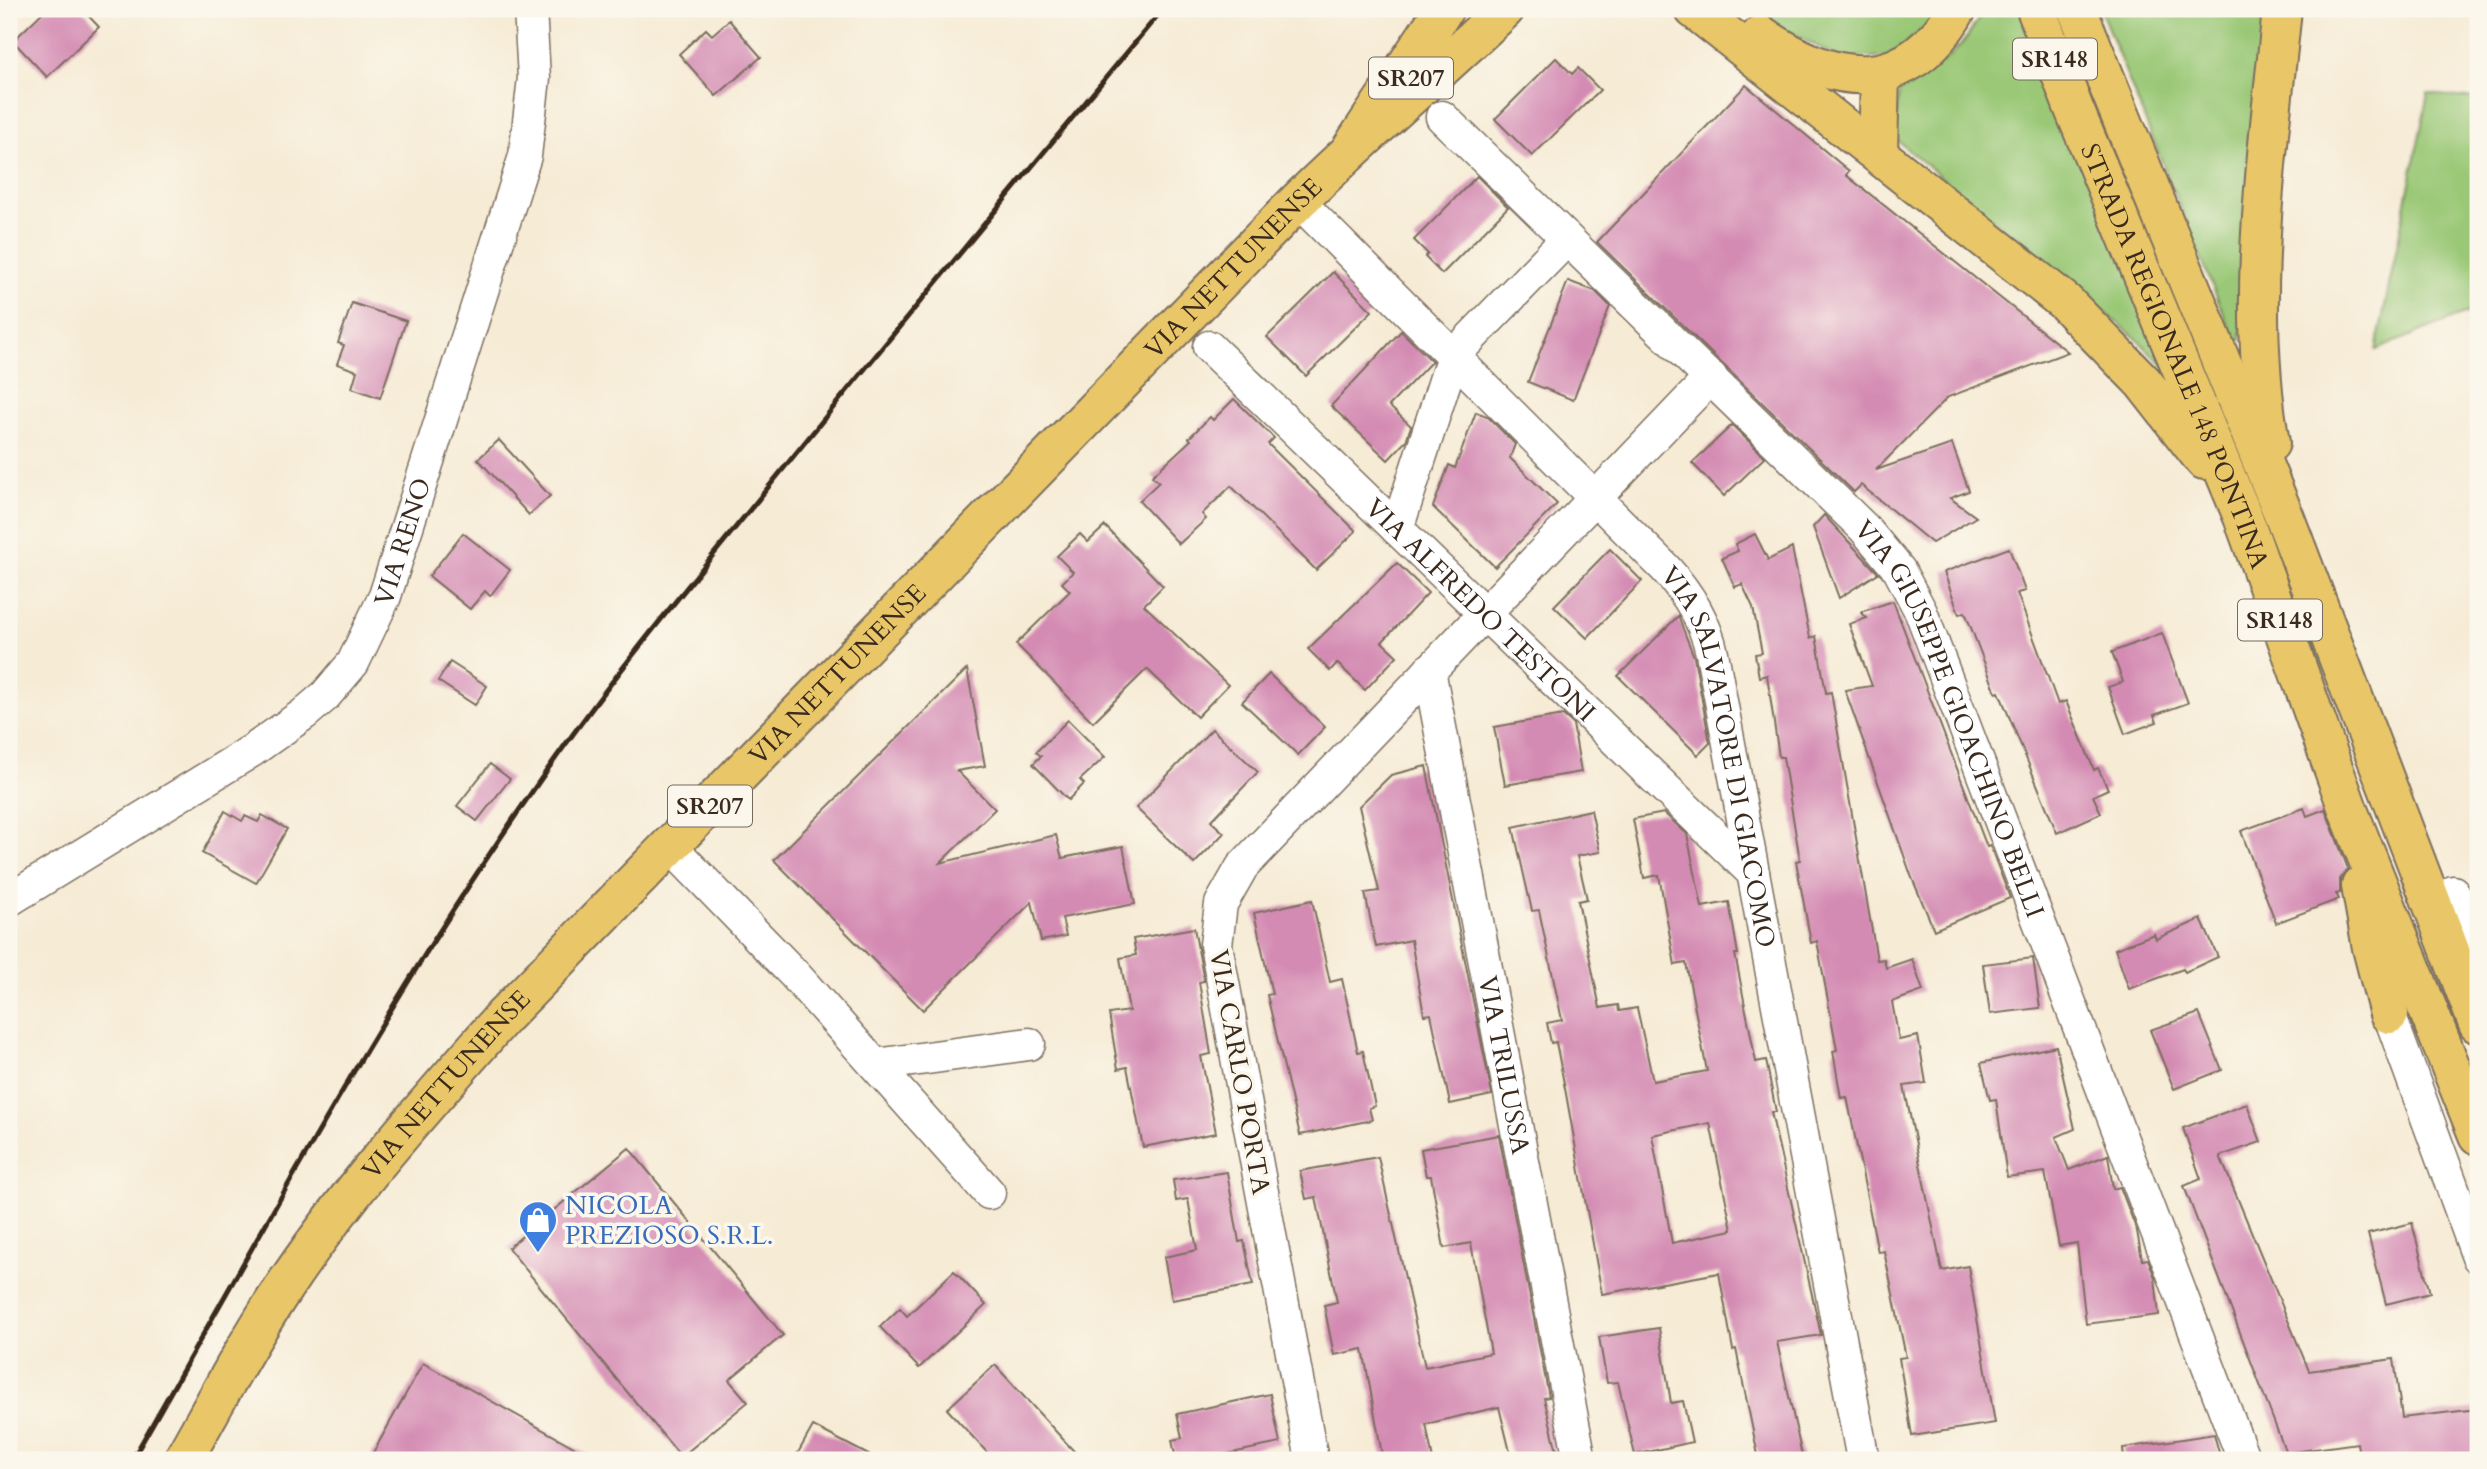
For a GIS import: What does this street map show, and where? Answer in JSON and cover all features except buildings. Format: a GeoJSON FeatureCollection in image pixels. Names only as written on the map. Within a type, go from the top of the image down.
{"type":"FeatureCollection","features":[{"type":"Feature","properties":{"kind":"main road"},"geometry":{"type":"LineString","coordinates":[[1351,149],[1444,9]]}},
{"type":"Feature","properties":{"kind":"main road","name":"SR207"},"geometry":{"type":"LineString","coordinates":[[1351,149],[1472,9]]}},
{"type":"Feature","properties":{"kind":"main road","name":"VIA NETTUNENSE"},"geometry":{"type":"LineString","coordinates":[[183,1460],[281,1291],[363,1181],[503,1017],[1298,201],[1505,9]]}},
{"type":"Feature","properties":{"kind":"main road"},"geometry":{"type":"LineString","coordinates":[[1694,9],[2065,302],[2103,338],[2178,425],[2243,517]]}},
{"type":"Feature","properties":{"kind":"main road"},"geometry":{"type":"LineString","coordinates":[[1732,9],[1763,36],[1805,62],[1840,73],[1880,74],[1904,66],[1923,53],[1957,9]]}},
{"type":"Feature","properties":{"kind":"main road","name":"STRADA REGIONALE 148 PONTINA"},"geometry":{"type":"LineString","coordinates":[[2036,9],[2074,109],[2243,517],[2349,812],[2478,1135]]}},
{"type":"Feature","properties":{"kind":"main road","name":"STRADA REGIONALE 148 PONTINA"},"geometry":{"type":"LineString","coordinates":[[2077,9],[2285,518],[2384,784],[2478,1024]]}},
{"type":"Feature","properties":{"kind":"main road"},"geometry":{"type":"LineString","coordinates":[[2283,9],[2267,166],[2259,337],[2262,393],[2285,518]]}},
{"type":"Feature","properties":{"kind":"main road"},"geometry":{"type":"LineString","coordinates":[[1878,152],[1880,74]]}},
{"type":"Feature","properties":{"kind":"main road"},"geometry":{"type":"LineString","coordinates":[[2384,784],[2453,892]]}},
{"type":"Feature","properties":{"kind":"main road"},"geometry":{"type":"LineString","coordinates":[[2349,812],[2372,948],[2389,1014]]}},
{"type":"Feature","properties":{"kind":"street","name":"VIA RENO"},"geometry":{"type":"LineString","coordinates":[[9,900],[271,738],[325,696],[359,654],[385,596],[525,156],[534,88],[530,9]]}},
{"type":"Feature","properties":{"kind":"street","name":"VIA GIUSEPPE GIOACHINO BELLI"},"geometry":{"type":"LineString","coordinates":[[1442,117],[1872,536],[1899,570],[1918,604],[2244,1460]]}},
{"type":"Feature","properties":{"kind":"street","name":"VIA SALVATORE DI GIACOMO"},"geometry":{"type":"LineString","coordinates":[[1298,201],[1673,577],[1703,625],[1712,653],[1863,1460]]}},
{"type":"Feature","properties":{"kind":"street"},"geometry":{"type":"LineString","coordinates":[[1397,529],[1453,356],[1567,239]]}},
{"type":"Feature","properties":{"kind":"street","name":"VIA ALFREDO TESTONI"},"geometry":{"type":"LineString","coordinates":[[1209,347],[1752,873]]}},
{"type":"Feature","properties":{"kind":"street","name":"VIA CARLO PORTA"},"geometry":{"type":"LineString","coordinates":[[1311,1460],[1218,958],[1215,927],[1221,904],[1242,867],[1711,377]]}},
{"type":"Feature","properties":{"kind":"street","name":"VIA TRILUSSA"},"geometry":{"type":"LineString","coordinates":[[1429,670],[1580,1460]]}},
{"type":"Feature","properties":{"kind":"street"},"geometry":{"type":"LineString","coordinates":[[670,846],[795,975],[989,1193]]}},
{"type":"Feature","properties":{"kind":"street"},"geometry":{"type":"LineString","coordinates":[[2453,892],[2478,939]]}},
{"type":"Feature","properties":{"kind":"street"},"geometry":{"type":"LineString","coordinates":[[2389,1014],[2478,1257]]}},
{"type":"Feature","properties":{"kind":"street"},"geometry":{"type":"LineString","coordinates":[[876,1065],[1029,1044]]}},
{"type":"Feature","properties":{"kind":"green space"},"geometry":{"type":"Polygon","coordinates":[[[1756,9],[1948,9],[1889,57],[1837,57],[1773,23],[1756,9]]]}},
{"type":"Feature","properties":{"kind":"green space"},"geometry":{"type":"Polygon","coordinates":[[[1983,9],[2025,9],[2169,371],[2137,339],[1894,138],[1900,83],[1928,71],[1950,56],[1968,35],[1983,9]]]}},
{"type":"Feature","properties":{"kind":"green space"},"geometry":{"type":"Polygon","coordinates":[[[2100,9],[2279,9],[2241,339],[2235,342],[2100,9]]]}},
{"type":"Feature","properties":{"kind":"green space"},"geometry":{"type":"Polygon","coordinates":[[[2428,94],[2478,99],[2478,308],[2376,350],[2428,94]]]}},
{"type":"Feature","properties":{"kind":"railway"},"geometry":{"type":"LineString","coordinates":[[132,1460],[381,1027],[487,858],[543,776],[627,662],[686,588],[1163,9]]}},
{"type":"Feature","properties":{"kind":"place","name":"NICOLA PREZIOSO S.R.L."},"geometry":{"type":"Point","coordinates":[538,1254]}}]}
